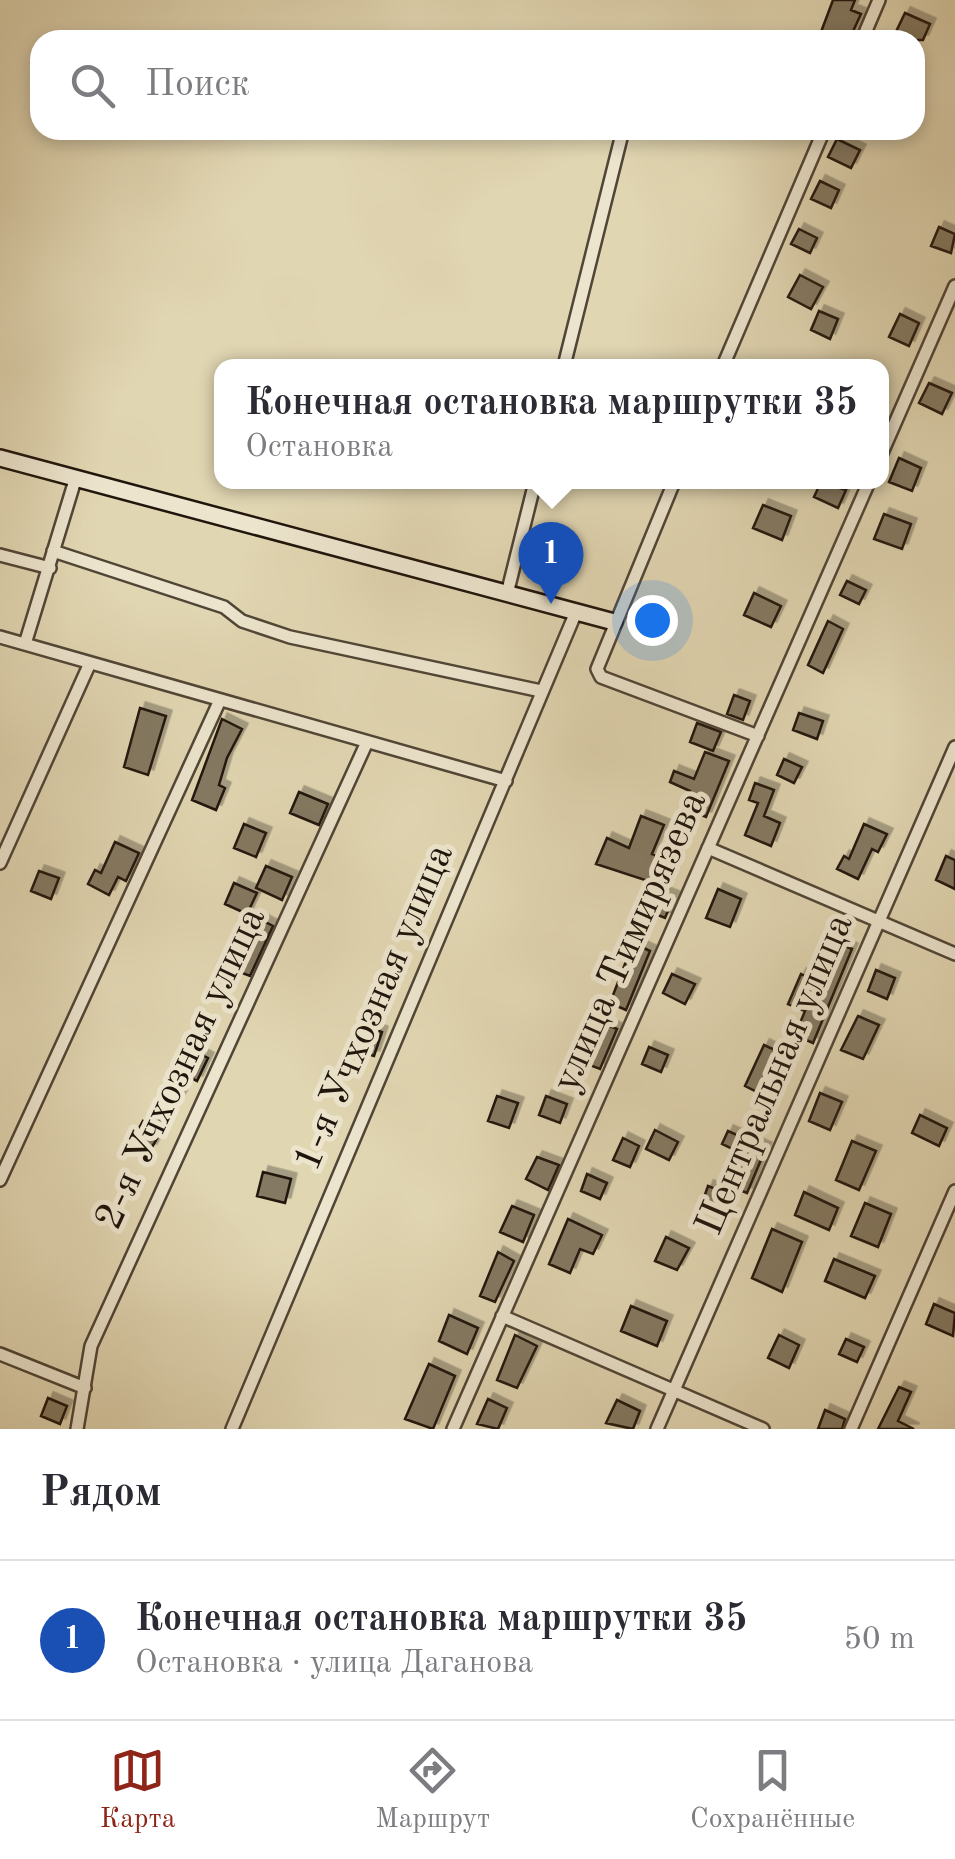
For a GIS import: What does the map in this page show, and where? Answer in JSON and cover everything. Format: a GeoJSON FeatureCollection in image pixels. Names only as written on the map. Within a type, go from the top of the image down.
{"type":"FeatureCollection","features":[{"type":"Feature","properties":{"kind":"main road"},"geometry":{"type":"LineString","coordinates":[[0,460],[613,624]]}},
{"type":"Feature","properties":{"kind":"street"},"geometry":{"type":"LineString","coordinates":[[866,30],[879,0]]}},
{"type":"Feature","properties":{"kind":"street"},"geometry":{"type":"LineString","coordinates":[[566,359],[620,140]]}},
{"type":"Feature","properties":{"kind":"street"},"geometry":{"type":"LineString","coordinates":[[726,359],[820,140]]}},
{"type":"Feature","properties":{"kind":"street"},"geometry":{"type":"LineString","coordinates":[[889,437],[955,286]]}},
{"type":"Feature","properties":{"kind":"street"},"geometry":{"type":"LineString","coordinates":[[25,644],[75,479]]}},
{"type":"Feature","properties":{"kind":"street"},"geometry":{"type":"LineString","coordinates":[[508,593],[534,489]]}},
{"type":"Feature","properties":{"kind":"street"},"geometry":{"type":"LineString","coordinates":[[671,489],[613,624],[600,660],[601,677],[758,736]]}},
{"type":"Feature","properties":{"kind":"street","name":"улица Тимирязева"},"geometry":{"type":"LineString","coordinates":[[452,1429],[867,489]]}},
{"type":"Feature","properties":{"kind":"street"},"geometry":{"type":"LineString","coordinates":[[53,551],[224,607],[242,621],[290,637],[541,692]]}},
{"type":"Feature","properties":{"kind":"street"},"geometry":{"type":"LineString","coordinates":[[0,555],[50,568]]}},
{"type":"Feature","properties":{"kind":"street","name":"1-я Учхозная улица"},"geometry":{"type":"LineString","coordinates":[[232,1429],[576,613]]}},
{"type":"Feature","properties":{"kind":"street"},"geometry":{"type":"LineString","coordinates":[[0,637],[506,781]]}},
{"type":"Feature","properties":{"kind":"street"},"geometry":{"type":"LineString","coordinates":[[0,863],[90,663]]}},
{"type":"Feature","properties":{"kind":"street"},"geometry":{"type":"LineString","coordinates":[[0,1180],[220,700]]}},
{"type":"Feature","properties":{"kind":"street","name":"2-я Учхозная улица"},"geometry":{"type":"LineString","coordinates":[[76,1429],[91,1346],[367,742]]}},
{"type":"Feature","properties":{"kind":"street","name":"Центральная улица"},"geometry":{"type":"LineString","coordinates":[[658,1429],[955,747]]}},
{"type":"Feature","properties":{"kind":"street"},"geometry":{"type":"LineString","coordinates":[[708,848],[955,954]]}},
{"type":"Feature","properties":{"kind":"street"},"geometry":{"type":"LineString","coordinates":[[851,1429],[955,1191]]}},
{"type":"Feature","properties":{"kind":"street"},"geometry":{"type":"LineString","coordinates":[[502,1316],[762,1429]]}},
{"type":"Feature","properties":{"kind":"street"},"geometry":{"type":"LineString","coordinates":[[0,1354],[85,1388]]}},
{"type":"Feature","properties":{"kind":"building"},"geometry":{"type":"Polygon","coordinates":[[[833,0],[855,0],[851,10],[861,14],[854,30],[822,30],[833,0]]]}},
{"type":"Feature","properties":{"kind":"building"},"geometry":{"type":"Polygon","coordinates":[[[905,13],[930,24],[925,35],[925,30],[897,30],[905,13]]]}},
{"type":"Feature","properties":{"kind":"building"},"geometry":{"type":"Polygon","coordinates":[[[836,140],[860,150],[851,168],[828,157],[836,140]]]}},
{"type":"Feature","properties":{"kind":"building"},"geometry":{"type":"Polygon","coordinates":[[[820,181],[839,190],[831,208],[811,199],[820,181]]]}},
{"type":"Feature","properties":{"kind":"building"},"geometry":{"type":"Polygon","coordinates":[[[939,227],[955,234],[951,253],[931,246],[939,227]]]}},
{"type":"Feature","properties":{"kind":"building"},"geometry":{"type":"Polygon","coordinates":[[[799,229],[817,238],[810,253],[791,244],[799,229]]]}},
{"type":"Feature","properties":{"kind":"building"},"geometry":{"type":"Polygon","coordinates":[[[800,275],[823,287],[811,309],[788,297],[800,275]]]}},
{"type":"Feature","properties":{"kind":"building"},"geometry":{"type":"Polygon","coordinates":[[[819,311],[838,319],[830,339],[811,330],[819,311]]]}},
{"type":"Feature","properties":{"kind":"building"},"geometry":{"type":"Polygon","coordinates":[[[900,314],[919,323],[909,346],[889,337],[900,314]]]}},
{"type":"Feature","properties":{"kind":"building"},"geometry":{"type":"Polygon","coordinates":[[[929,383],[952,393],[942,414],[919,403],[929,383]]]}},
{"type":"Feature","properties":{"kind":"building"},"geometry":{"type":"Polygon","coordinates":[[[899,458],[921,468],[912,491],[889,482],[899,458]]]}},
{"type":"Feature","properties":{"kind":"building"},"geometry":{"type":"Polygon","coordinates":[[[818,489],[846,490],[838,508],[814,497],[818,489]]]}},
{"type":"Feature","properties":{"kind":"building"},"geometry":{"type":"Polygon","coordinates":[[[763,505],[791,516],[782,540],[753,528],[763,505]]]}},
{"type":"Feature","properties":{"kind":"building"},"geometry":{"type":"Polygon","coordinates":[[[884,514],[911,524],[902,549],[874,539],[884,514]]]}},
{"type":"Feature","properties":{"kind":"building"},"geometry":{"type":"Polygon","coordinates":[[[847,581],[866,590],[859,604],[840,595],[847,581]]]}},
{"type":"Feature","properties":{"kind":"building"},"geometry":{"type":"Polygon","coordinates":[[[754,593],[781,606],[771,627],[744,615],[754,593]]]}},
{"type":"Feature","properties":{"kind":"building"},"geometry":{"type":"Polygon","coordinates":[[[828,621],[843,629],[823,673],[808,665],[828,621]]]}},
{"type":"Feature","properties":{"kind":"building"},"geometry":{"type":"Polygon","coordinates":[[[734,695],[750,701],[743,720],[727,714],[734,695]]]}},
{"type":"Feature","properties":{"kind":"building"},"geometry":{"type":"Polygon","coordinates":[[[140,708],[166,716],[148,775],[124,767],[140,708]]]}},
{"type":"Feature","properties":{"kind":"building"},"geometry":{"type":"Polygon","coordinates":[[[799,713],[823,721],[817,739],[793,730],[799,713]]]}},
{"type":"Feature","properties":{"kind":"building"},"geometry":{"type":"Polygon","coordinates":[[[222,719],[242,729],[227,758],[219,785],[225,788],[216,810],[192,800],[222,719]]]}},
{"type":"Feature","properties":{"kind":"building"},"geometry":{"type":"Polygon","coordinates":[[[697,723],[721,732],[713,751],[690,742],[697,723]]]}},
{"type":"Feature","properties":{"kind":"building"},"geometry":{"type":"Polygon","coordinates":[[[705,752],[729,761],[706,817],[683,808],[690,791],[670,782],[674,771],[694,779],[705,752]]]}},
{"type":"Feature","properties":{"kind":"building"},"geometry":{"type":"Polygon","coordinates":[[[784,759],[802,767],[794,783],[777,775],[784,759]]]}},
{"type":"Feature","properties":{"kind":"building"},"geometry":{"type":"Polygon","coordinates":[[[755,783],[774,790],[764,816],[780,823],[771,846],[745,835],[758,803],[749,800],[755,783]]]}},
{"type":"Feature","properties":{"kind":"building"},"geometry":{"type":"Polygon","coordinates":[[[299,792],[328,804],[319,825],[290,813],[299,792]]]}},
{"type":"Feature","properties":{"kind":"building"},"geometry":{"type":"Polygon","coordinates":[[[641,816],[664,825],[652,854],[666,859],[657,884],[596,864],[607,838],[629,848],[641,816]]]}},
{"type":"Feature","properties":{"kind":"building"},"geometry":{"type":"Polygon","coordinates":[[[244,824],[266,833],[256,857],[234,848],[244,824]]]}},
{"type":"Feature","properties":{"kind":"building"},"geometry":{"type":"Polygon","coordinates":[[[864,824],[887,834],[878,852],[872,849],[858,879],[837,869],[844,856],[849,859],[864,824]]]}},
{"type":"Feature","properties":{"kind":"building"},"geometry":{"type":"Polygon","coordinates":[[[115,842],[139,853],[126,881],[118,877],[109,895],[88,884],[95,870],[101,873],[115,842]]]}},
{"type":"Feature","properties":{"kind":"building"},"geometry":{"type":"Polygon","coordinates":[[[946,856],[955,860],[955,889],[936,880],[946,856]]]}},
{"type":"Feature","properties":{"kind":"building"},"geometry":{"type":"Polygon","coordinates":[[[266,866],[292,877],[282,900],[256,888],[266,866]]]}},
{"type":"Feature","properties":{"kind":"building"},"geometry":{"type":"Polygon","coordinates":[[[39,871],[59,878],[51,899],[31,891],[39,871]]]}},
{"type":"Feature","properties":{"kind":"building"},"geometry":{"type":"Polygon","coordinates":[[[234,883],[257,893],[247,914],[225,904],[234,883]]]}},
{"type":"Feature","properties":{"kind":"building"},"geometry":{"type":"Polygon","coordinates":[[[652,888],[674,897],[665,918],[643,909],[652,888]]]}},
{"type":"Feature","properties":{"kind":"building"},"geometry":{"type":"Polygon","coordinates":[[[718,889],[741,899],[730,927],[706,918],[718,889]]]}},
{"type":"Feature","properties":{"kind":"building"},"geometry":{"type":"Polygon","coordinates":[[[254,916],[273,926],[250,976],[229,968],[254,916]]]}},
{"type":"Feature","properties":{"kind":"building"},"geometry":{"type":"Polygon","coordinates":[[[825,937],[852,949],[813,1043],[795,1035],[805,1011],[788,1004],[801,974],[807,977],[825,937]]]}},
{"type":"Feature","properties":{"kind":"building"},"geometry":{"type":"Polygon","coordinates":[[[633,943],[650,951],[626,1010],[610,1003],[633,943]]]}},
{"type":"Feature","properties":{"kind":"building"},"geometry":{"type":"Polygon","coordinates":[[[876,970],[895,978],[887,999],[868,991],[876,970]]]}},
{"type":"Feature","properties":{"kind":"building"},"geometry":{"type":"Polygon","coordinates":[[[672,974],[695,984],[685,1004],[663,993],[672,974]]]}},
{"type":"Feature","properties":{"kind":"building"},"geometry":{"type":"Polygon","coordinates":[[[858,1016],[879,1025],[863,1059],[841,1050],[858,1016]]]}},
{"type":"Feature","properties":{"kind":"building"},"geometry":{"type":"Polygon","coordinates":[[[595,1020],[617,1029],[600,1069],[579,1061],[595,1020]]]}},
{"type":"Feature","properties":{"kind":"building"},"geometry":{"type":"Polygon","coordinates":[[[358,1024],[382,1032],[374,1056],[350,1049],[358,1024]]]}},
{"type":"Feature","properties":{"kind":"building"},"geometry":{"type":"Polygon","coordinates":[[[764,1045],[788,1056],[767,1097],[745,1086],[764,1045]]]}},
{"type":"Feature","properties":{"kind":"building"},"geometry":{"type":"Polygon","coordinates":[[[186,1047],[208,1058],[197,1081],[191,1078],[151,1149],[133,1139],[143,1121],[147,1123],[186,1047]]]}},
{"type":"Feature","properties":{"kind":"building"},"geometry":{"type":"Polygon","coordinates":[[[649,1047],[668,1055],[661,1072],[642,1064],[649,1047]]]}},
{"type":"Feature","properties":{"kind":"building"},"geometry":{"type":"Polygon","coordinates":[[[820,1093],[842,1102],[830,1130],[809,1121],[820,1093]]]}},
{"type":"Feature","properties":{"kind":"building"},"geometry":{"type":"Polygon","coordinates":[[[497,1096],[518,1103],[509,1128],[488,1121],[497,1096]]]}},
{"type":"Feature","properties":{"kind":"building"},"geometry":{"type":"Polygon","coordinates":[[[546,1096],[567,1104],[560,1123],[539,1115],[546,1096]]]}},
{"type":"Feature","properties":{"kind":"building"},"geometry":{"type":"Polygon","coordinates":[[[920,1115],[947,1128],[939,1146],[912,1133],[920,1115]]]}},
{"type":"Feature","properties":{"kind":"building"},"geometry":{"type":"Polygon","coordinates":[[[655,1130],[678,1142],[669,1160],[646,1149],[655,1130]]]}},
{"type":"Feature","properties":{"kind":"building"},"geometry":{"type":"Polygon","coordinates":[[[728,1131],[766,1148],[747,1193],[733,1187],[723,1211],[702,1203],[708,1186],[718,1190],[737,1151],[722,1144],[728,1131]]]}},
{"type":"Feature","properties":{"kind":"building"},"geometry":{"type":"Polygon","coordinates":[[[623,1138],[639,1146],[630,1167],[613,1160],[623,1138]]]}},
{"type":"Feature","properties":{"kind":"building"},"geometry":{"type":"Polygon","coordinates":[[[852,1141],[876,1151],[859,1190],[836,1180],[852,1141]]]}},
{"type":"Feature","properties":{"kind":"building"},"geometry":{"type":"Polygon","coordinates":[[[537,1157],[559,1165],[548,1190],[526,1179],[537,1157]]]}},
{"type":"Feature","properties":{"kind":"building"},"geometry":{"type":"Polygon","coordinates":[[[263,1172],[291,1179],[285,1203],[257,1196],[263,1172]]]}},
{"type":"Feature","properties":{"kind":"building"},"geometry":{"type":"Polygon","coordinates":[[[587,1174],[607,1183],[600,1199],[581,1191],[587,1174]]]}},
{"type":"Feature","properties":{"kind":"building"},"geometry":{"type":"Polygon","coordinates":[[[804,1192],[838,1208],[829,1230],[795,1215],[804,1192]]]}},
{"type":"Feature","properties":{"kind":"building"},"geometry":{"type":"Polygon","coordinates":[[[865,1203],[891,1214],[878,1247],[851,1236],[865,1203]]]}},
{"type":"Feature","properties":{"kind":"building"},"geometry":{"type":"Polygon","coordinates":[[[512,1206],[534,1215],[523,1242],[500,1232],[512,1206]]]}},
{"type":"Feature","properties":{"kind":"building"},"geometry":{"type":"Polygon","coordinates":[[[568,1219],[602,1235],[593,1254],[580,1249],[570,1273],[549,1264],[568,1219]]]}},
{"type":"Feature","properties":{"kind":"building"},"geometry":{"type":"Polygon","coordinates":[[[772,1229],[802,1242],[782,1292],[752,1278],[772,1229]]]}},
{"type":"Feature","properties":{"kind":"building"},"geometry":{"type":"Polygon","coordinates":[[[666,1237],[689,1248],[677,1270],[655,1261],[666,1237]]]}},
{"type":"Feature","properties":{"kind":"building"},"geometry":{"type":"Polygon","coordinates":[[[498,1252],[514,1261],[495,1302],[480,1296],[498,1252]]]}},
{"type":"Feature","properties":{"kind":"building"},"geometry":{"type":"Polygon","coordinates":[[[834,1259],[875,1276],[865,1298],[825,1281],[834,1259]]]}},
{"type":"Feature","properties":{"kind":"building"},"geometry":{"type":"Polygon","coordinates":[[[934,1304],[955,1313],[953,1336],[926,1324],[934,1304]]]}},
{"type":"Feature","properties":{"kind":"building"},"geometry":{"type":"Polygon","coordinates":[[[631,1306],[667,1321],[657,1346],[621,1331],[631,1306]]]}},
{"type":"Feature","properties":{"kind":"building"},"geometry":{"type":"Polygon","coordinates":[[[449,1315],[478,1328],[467,1354],[439,1341],[449,1315]]]}},
{"type":"Feature","properties":{"kind":"building"},"geometry":{"type":"Polygon","coordinates":[[[515,1335],[537,1346],[517,1388],[497,1380],[515,1335]]]}},
{"type":"Feature","properties":{"kind":"building"},"geometry":{"type":"Polygon","coordinates":[[[779,1335],[799,1345],[789,1368],[768,1358],[779,1335]]]}},
{"type":"Feature","properties":{"kind":"building"},"geometry":{"type":"Polygon","coordinates":[[[846,1339],[864,1347],[857,1362],[839,1354],[846,1339]]]}},
{"type":"Feature","properties":{"kind":"building"},"geometry":{"type":"Polygon","coordinates":[[[429,1364],[455,1376],[433,1429],[405,1419],[429,1364]]]}},
{"type":"Feature","properties":{"kind":"building"},"geometry":{"type":"Polygon","coordinates":[[[899,1387],[911,1392],[898,1421],[914,1429],[878,1429],[899,1387]]]}},
{"type":"Feature","properties":{"kind":"building"},"geometry":{"type":"Polygon","coordinates":[[[48,1398],[67,1406],[60,1424],[41,1416],[48,1398]]]}},
{"type":"Feature","properties":{"kind":"building"},"geometry":{"type":"Polygon","coordinates":[[[488,1399],[507,1408],[498,1429],[477,1424],[488,1399]]]}},
{"type":"Feature","properties":{"kind":"building"},"geometry":{"type":"Polygon","coordinates":[[[617,1400],[640,1411],[633,1429],[606,1423],[617,1400]]]}},
{"type":"Feature","properties":{"kind":"building"},"geometry":{"type":"Polygon","coordinates":[[[825,1410],[845,1419],[842,1429],[818,1429],[825,1410]]]}},
{"type":"Feature","properties":{"kind":"place","name":"Конечная остановка маршрутки 35"},"geometry":{"type":"Point","coordinates":[551,604]}}]}
